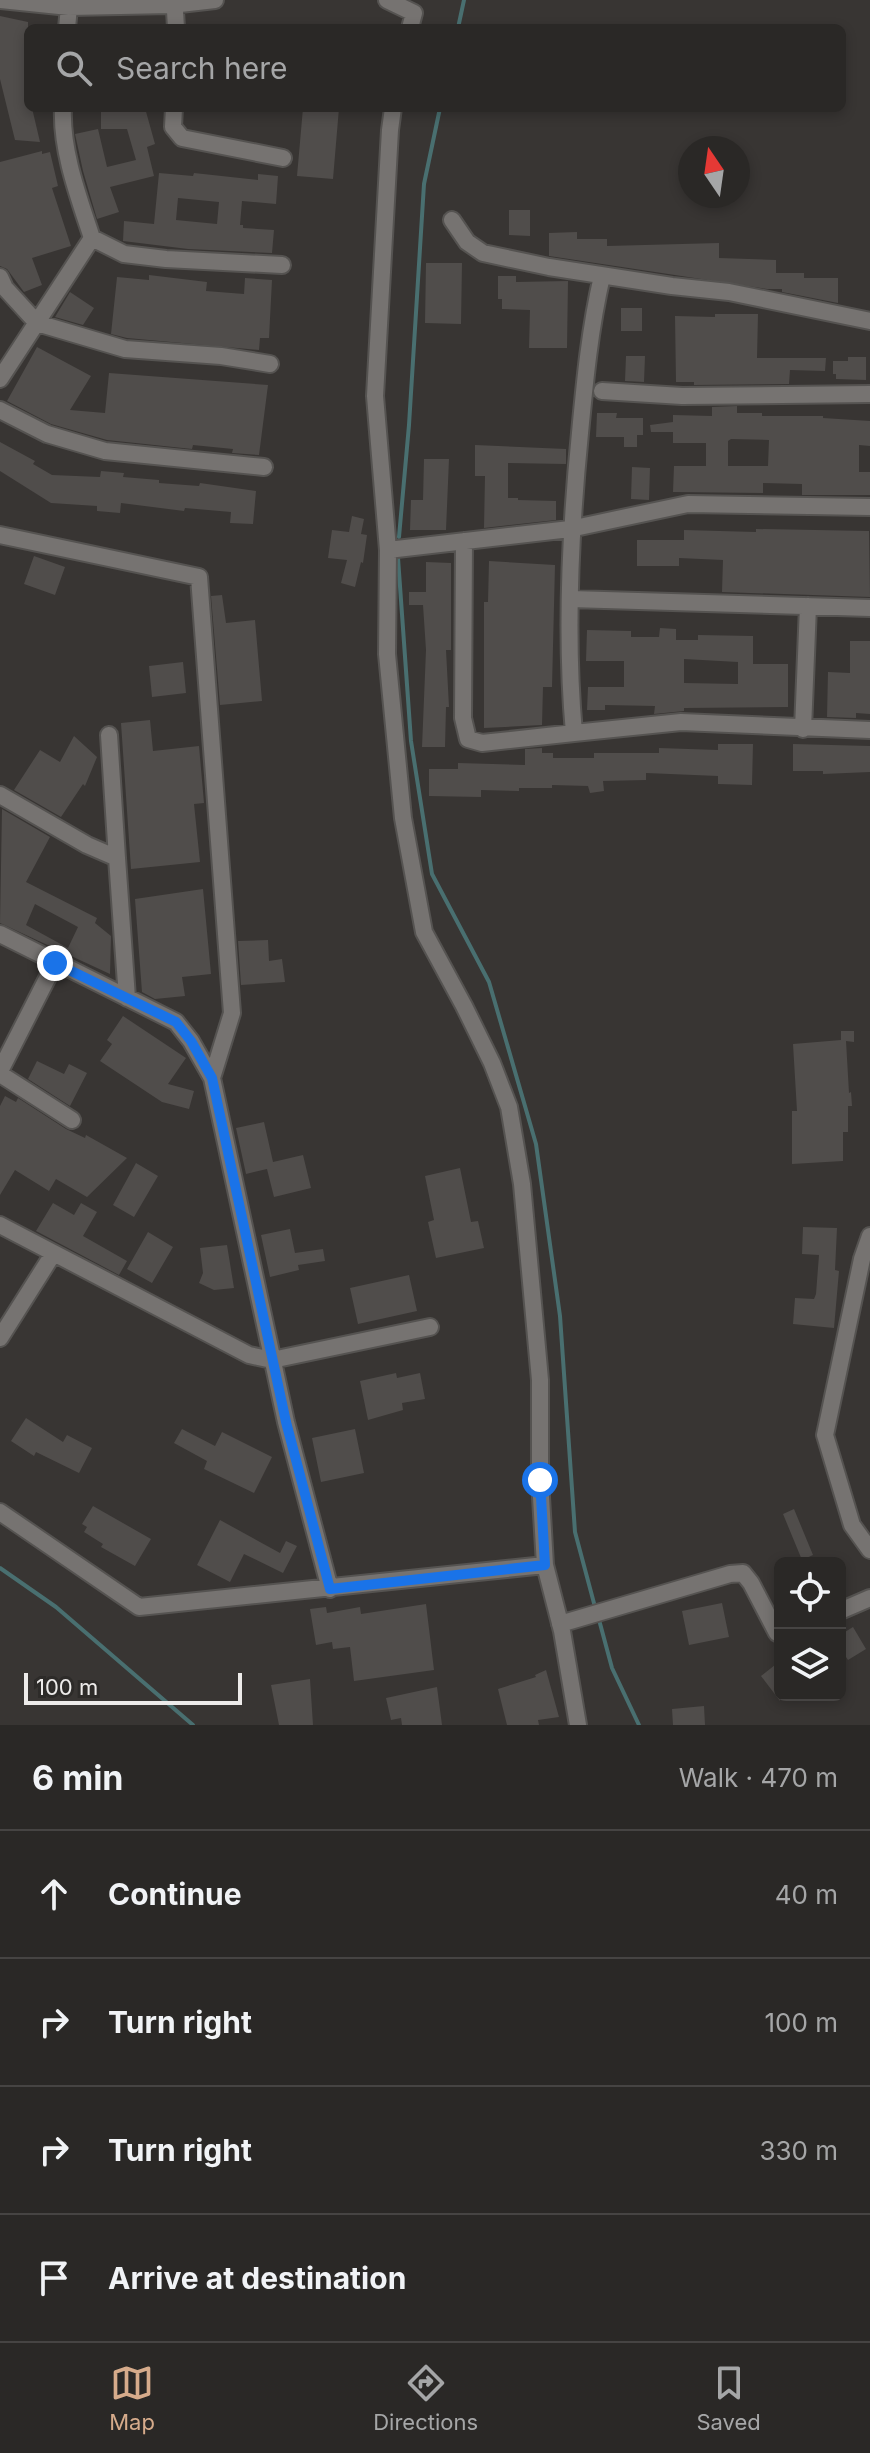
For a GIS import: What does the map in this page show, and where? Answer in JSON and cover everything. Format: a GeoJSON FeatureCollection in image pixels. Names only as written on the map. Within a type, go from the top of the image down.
{"type":"FeatureCollection","features":[{"type":"Feature","properties":{"kind":"street"},"geometry":{"type":"LineString","coordinates":[[0,0],[69,7],[171,5],[215,0]]}},
{"type":"Feature","properties":{"kind":"street"},"geometry":{"type":"LineString","coordinates":[[387,0],[413,14]]}},
{"type":"Feature","properties":{"kind":"street"},"geometry":{"type":"LineString","coordinates":[[171,5],[175,11],[176,24]]}},
{"type":"Feature","properties":{"kind":"street"},"geometry":{"type":"LineString","coordinates":[[67,24],[69,7]]}},
{"type":"Feature","properties":{"kind":"street"},"geometry":{"type":"LineString","coordinates":[[63,112],[75,180],[92,238],[124,254],[282,265]]}},
{"type":"Feature","properties":{"kind":"street"},"geometry":{"type":"LineString","coordinates":[[174,112],[173,127],[182,138],[283,158]]}},
{"type":"Feature","properties":{"kind":"street"},"geometry":{"type":"LineString","coordinates":[[392,112],[375,396],[388,550],[387,654],[403,818],[424,932],[470,1017],[509,1107],[522,1184],[540,1380],[540,1480],[545,1565],[560,1624],[578,1725]]}},
{"type":"Feature","properties":{"kind":"street"},"geometry":{"type":"LineString","coordinates":[[452,220],[467,242],[483,253],[602,276],[729,292],[870,321]]}},
{"type":"Feature","properties":{"kind":"street"},"geometry":{"type":"LineString","coordinates":[[0,379],[92,238]]}},
{"type":"Feature","properties":{"kind":"street"},"geometry":{"type":"LineString","coordinates":[[574,733],[570,529],[590,326],[602,276]]}},
{"type":"Feature","properties":{"kind":"street"},"geometry":{"type":"LineString","coordinates":[[0,277],[5,288],[37,323],[125,349],[221,356],[270,364]]}},
{"type":"Feature","properties":{"kind":"street"},"geometry":{"type":"LineString","coordinates":[[602,391],[682,396],[870,394]]}},
{"type":"Feature","properties":{"kind":"street"},"geometry":{"type":"LineString","coordinates":[[0,410],[47,434],[105,451],[264,467]]}},
{"type":"Feature","properties":{"kind":"street"},"geometry":{"type":"LineString","coordinates":[[388,550],[570,529],[688,504],[870,507]]}},
{"type":"Feature","properties":{"kind":"street"},"geometry":{"type":"LineString","coordinates":[[0,535],[199,577],[232,1013],[212,1078]]}},
{"type":"Feature","properties":{"kind":"street"},"geometry":{"type":"LineString","coordinates":[[464,541],[463,718],[468,739],[482,743],[681,722],[870,730]]}},
{"type":"Feature","properties":{"kind":"street"},"geometry":{"type":"LineString","coordinates":[[571,599],[870,608]]}},
{"type":"Feature","properties":{"kind":"street"},"geometry":{"type":"LineString","coordinates":[[803,729],[808,606]]}},
{"type":"Feature","properties":{"kind":"street"},"geometry":{"type":"LineString","coordinates":[[109,735],[127,998]]}},
{"type":"Feature","properties":{"kind":"street"},"geometry":{"type":"LineString","coordinates":[[0,795],[87,845],[117,858]]}},
{"type":"Feature","properties":{"kind":"street"},"geometry":{"type":"LineString","coordinates":[[0,934],[176,1022],[212,1078],[272,1360],[330,1589]]}},
{"type":"Feature","properties":{"kind":"street"},"geometry":{"type":"LineString","coordinates":[[55,963],[0,1072],[72,1120]]}},
{"type":"Feature","properties":{"kind":"street"},"geometry":{"type":"LineString","coordinates":[[0,1225],[249,1355],[272,1360],[430,1327]]}},
{"type":"Feature","properties":{"kind":"street"},"geometry":{"type":"LineString","coordinates":[[870,1236],[825,1435],[852,1525],[870,1550]]}},
{"type":"Feature","properties":{"kind":"street"},"geometry":{"type":"LineString","coordinates":[[0,1338],[53,1254]]}},
{"type":"Feature","properties":{"kind":"street"},"geometry":{"type":"LineString","coordinates":[[0,1512],[139,1607],[545,1565]]}},
{"type":"Feature","properties":{"kind":"street"},"geometry":{"type":"LineString","coordinates":[[560,1624],[730,1574],[743,1573],[775,1629]]}},
{"type":"Feature","properties":{"kind":"street"},"geometry":{"type":"LineString","coordinates":[[846,1608],[870,1598]]}},
{"type":"Feature","properties":{"kind":"building"},"geometry":{"type":"Polygon","coordinates":[[[0,16],[28,22],[24,24],[24,112],[33,112],[40,142],[15,140],[0,79],[0,16]]]}},
{"type":"Feature","properties":{"kind":"building"},"geometry":{"type":"Polygon","coordinates":[[[101,112],[146,112],[155,144],[147,147],[154,176],[110,187],[119,212],[97,219],[75,134],[98,129],[107,167],[136,160],[127,129],[101,129],[101,112]]]}},
{"type":"Feature","properties":{"kind":"building"},"geometry":{"type":"Polygon","coordinates":[[[303,112],[339,112],[333,179],[297,176],[303,112]]]}},
{"type":"Feature","properties":{"kind":"building"},"geometry":{"type":"Polygon","coordinates":[[[42,151],[42,154],[50,152],[58,186],[52,188],[71,246],[32,258],[42,285],[24,292],[7,269],[0,266],[0,162],[42,151]]]}},
{"type":"Feature","properties":{"kind":"building"},"geometry":{"type":"Polygon","coordinates":[[[159,173],[193,176],[194,173],[258,180],[258,174],[278,176],[276,204],[242,201],[240,225],[243,228],[274,230],[272,253],[188,249],[123,241],[124,221],[154,224],[159,173]],[[178,198],[176,220],[217,224],[219,202],[178,198]]]}},
{"type":"Feature","properties":{"kind":"building"},"geometry":{"type":"Polygon","coordinates":[[[509,210],[530,210],[530,236],[509,235],[509,210]]]}},
{"type":"Feature","properties":{"kind":"building"},"geometry":{"type":"Polygon","coordinates":[[[577,232],[577,239],[607,239],[607,246],[719,243],[719,258],[776,260],[776,273],[804,273],[804,278],[838,278],[838,303],[782,292],[782,289],[549,256],[549,233],[577,232]]]}},
{"type":"Feature","properties":{"kind":"building"},"geometry":{"type":"Polygon","coordinates":[[[426,263],[462,263],[461,324],[425,323],[426,263]]]}},
{"type":"Feature","properties":{"kind":"building"},"geometry":{"type":"Polygon","coordinates":[[[149,275],[207,282],[206,291],[244,294],[245,278],[272,280],[269,338],[260,338],[259,350],[111,334],[117,277],[149,280],[149,275]]]}},
{"type":"Feature","properties":{"kind":"building"},"geometry":{"type":"Polygon","coordinates":[[[498,276],[516,276],[516,282],[568,281],[567,348],[529,348],[530,310],[502,309],[502,299],[498,299],[498,276]]]}},
{"type":"Feature","properties":{"kind":"building"},"geometry":{"type":"Polygon","coordinates":[[[70,292],[94,308],[83,325],[55,317],[70,292]]]}},
{"type":"Feature","properties":{"kind":"building"},"geometry":{"type":"Polygon","coordinates":[[[621,308],[642,308],[642,331],[621,331],[621,308]]]}},
{"type":"Feature","properties":{"kind":"building"},"geometry":{"type":"Polygon","coordinates":[[[715,314],[758,314],[757,358],[826,358],[825,371],[790,370],[789,384],[694,385],[694,382],[676,382],[675,316],[715,317],[715,314]]]}},
{"type":"Feature","properties":{"kind":"building"},"geometry":{"type":"Polygon","coordinates":[[[37,347],[91,376],[70,410],[105,413],[109,373],[268,385],[259,455],[193,445],[192,449],[107,440],[51,424],[7,401],[37,347]]]}},
{"type":"Feature","properties":{"kind":"building"},"geometry":{"type":"Polygon","coordinates":[[[626,356],[645,356],[644,382],[625,381],[626,356]]]}},
{"type":"Feature","properties":{"kind":"building"},"geometry":{"type":"Polygon","coordinates":[[[848,357],[866,357],[866,380],[836,379],[833,361],[848,361],[848,357]]]}},
{"type":"Feature","properties":{"kind":"building"},"geometry":{"type":"Polygon","coordinates":[[[737,406],[737,413],[762,413],[762,416],[823,416],[870,421],[870,446],[859,445],[859,472],[870,472],[870,495],[802,495],[802,484],[763,483],[763,493],[673,492],[674,466],[706,466],[706,443],[673,443],[673,432],[651,432],[650,425],[673,422],[673,415],[712,416],[712,407],[737,406]],[[731,439],[728,441],[728,466],[768,466],[769,440],[731,439]]]}},
{"type":"Feature","properties":{"kind":"building"},"geometry":{"type":"Polygon","coordinates":[[[597,413],[617,413],[616,418],[643,418],[643,435],[637,435],[637,447],[624,447],[624,437],[596,437],[597,413]]]}},
{"type":"Feature","properties":{"kind":"building"},"geometry":{"type":"Polygon","coordinates":[[[0,442],[35,461],[33,464],[52,475],[100,477],[101,471],[124,473],[123,477],[159,480],[159,483],[199,486],[200,483],[256,491],[253,524],[230,523],[231,512],[185,508],[184,511],[121,503],[120,513],[97,511],[97,506],[51,503],[0,471],[0,442]]]}},
{"type":"Feature","properties":{"kind":"building"},"geometry":{"type":"Polygon","coordinates":[[[475,445],[566,449],[566,464],[508,463],[508,498],[556,501],[556,520],[484,528],[485,476],[475,476],[475,445]]]}},
{"type":"Feature","properties":{"kind":"building"},"geometry":{"type":"Polygon","coordinates":[[[424,459],[449,459],[446,530],[410,530],[411,500],[423,500],[424,459]]]}},
{"type":"Feature","properties":{"kind":"building"},"geometry":{"type":"Polygon","coordinates":[[[632,467],[650,468],[649,500],[631,499],[632,467]]]}},
{"type":"Feature","properties":{"kind":"building"},"geometry":{"type":"Polygon","coordinates":[[[352,516],[364,519],[361,534],[367,535],[355,587],[341,583],[347,560],[328,558],[332,530],[349,532],[352,516]]]}},
{"type":"Feature","properties":{"kind":"building"},"geometry":{"type":"Polygon","coordinates":[[[756,529],[869,531],[870,597],[722,592],[723,560],[679,558],[679,566],[637,566],[637,540],[684,540],[684,530],[756,532],[756,529]]]}},
{"type":"Feature","properties":{"kind":"building"},"geometry":{"type":"Polygon","coordinates":[[[34,556],[65,567],[55,595],[24,584],[34,556]]]}},
{"type":"Feature","properties":{"kind":"building"},"geometry":{"type":"Polygon","coordinates":[[[489,561],[555,565],[552,687],[543,687],[542,725],[484,728],[484,602],[488,602],[489,561]]]}},
{"type":"Feature","properties":{"kind":"building"},"geometry":{"type":"Polygon","coordinates":[[[426,562],[451,563],[451,650],[446,650],[449,707],[446,707],[445,747],[422,747],[426,650],[423,605],[409,605],[409,592],[426,592],[426,562]]]}},
{"type":"Feature","properties":{"kind":"building"},"geometry":{"type":"Polygon","coordinates":[[[222,595],[226,623],[255,620],[262,701],[220,705],[211,596],[222,595]]]}},
{"type":"Feature","properties":{"kind":"building"},"geometry":{"type":"Polygon","coordinates":[[[660,628],[676,629],[676,640],[698,640],[698,635],[753,636],[753,664],[788,664],[788,707],[684,708],[684,711],[654,714],[655,706],[605,705],[605,710],[587,710],[588,687],[624,687],[624,661],[586,661],[587,630],[631,631],[631,637],[659,637],[660,628]],[[684,659],[684,683],[738,684],[738,662],[684,659]]]}},
{"type":"Feature","properties":{"kind":"building"},"geometry":{"type":"Polygon","coordinates":[[[850,641],[870,641],[870,714],[856,713],[856,718],[827,717],[828,672],[850,673],[850,641]]]}},
{"type":"Feature","properties":{"kind":"building"},"geometry":{"type":"Polygon","coordinates":[[[183,662],[186,693],[152,697],[149,666],[183,662]]]}},
{"type":"Feature","properties":{"kind":"building"},"geometry":{"type":"Polygon","coordinates":[[[150,720],[153,751],[199,746],[204,803],[194,804],[200,862],[131,869],[121,723],[150,720]]]}},
{"type":"Feature","properties":{"kind":"building"},"geometry":{"type":"Polygon","coordinates":[[[74,736],[97,757],[85,786],[83,784],[61,817],[14,790],[40,750],[60,762],[74,736]]]}},
{"type":"Feature","properties":{"kind":"building"},"geometry":{"type":"Polygon","coordinates":[[[718,744],[753,744],[752,785],[718,784],[718,776],[646,773],[646,780],[603,781],[604,791],[590,793],[588,786],[552,785],[552,788],[519,788],[519,791],[481,790],[481,797],[429,796],[429,769],[458,769],[458,763],[525,765],[525,749],[542,748],[542,753],[553,753],[553,758],[594,758],[594,753],[659,753],[659,748],[718,750],[718,744]]]}},
{"type":"Feature","properties":{"kind":"building"},"geometry":{"type":"Polygon","coordinates":[[[793,744],[870,746],[870,772],[823,774],[823,771],[793,771],[793,744]]]}},
{"type":"Feature","properties":{"kind":"building"},"geometry":{"type":"Polygon","coordinates":[[[2,809],[50,837],[26,882],[97,918],[95,923],[111,936],[110,974],[0,923],[2,809]],[[35,904],[26,925],[68,948],[78,927],[35,904]]]}},
{"type":"Feature","properties":{"kind":"building"},"geometry":{"type":"Polygon","coordinates":[[[203,889],[211,974],[182,977],[185,996],[155,999],[142,992],[135,899],[203,889]]]}},
{"type":"Feature","properties":{"kind":"building"},"geometry":{"type":"Polygon","coordinates":[[[268,940],[269,961],[282,959],[285,982],[241,985],[238,941],[268,940]]]}},
{"type":"Feature","properties":{"kind":"building"},"geometry":{"type":"Polygon","coordinates":[[[123,1016],[186,1058],[168,1084],[194,1091],[189,1109],[162,1102],[100,1061],[112,1044],[107,1040],[123,1016]]]}},
{"type":"Feature","properties":{"kind":"building"},"geometry":{"type":"Polygon","coordinates":[[[841,1031],[854,1031],[854,1042],[846,1041],[852,1106],[848,1106],[848,1132],[843,1132],[843,1161],[792,1164],[792,1111],[797,1111],[793,1044],[841,1040],[841,1031]]]}},
{"type":"Feature","properties":{"kind":"building"},"geometry":{"type":"Polygon","coordinates":[[[37,1061],[64,1074],[69,1064],[87,1073],[70,1106],[28,1079],[37,1061]]]}},
{"type":"Feature","properties":{"kind":"building"},"geometry":{"type":"Polygon","coordinates":[[[5,1096],[16,1102],[18,1098],[66,1129],[85,1138],[86,1135],[127,1158],[87,1197],[56,1179],[49,1191],[15,1170],[0,1195],[0,1106],[5,1096]]]}},
{"type":"Feature","properties":{"kind":"building"},"geometry":{"type":"Polygon","coordinates":[[[264,1122],[273,1162],[303,1155],[311,1188],[274,1197],[267,1169],[246,1174],[236,1128],[264,1122]]]}},
{"type":"Feature","properties":{"kind":"building"},"geometry":{"type":"Polygon","coordinates":[[[136,1163],[158,1176],[134,1217],[113,1205],[136,1163]]]}},
{"type":"Feature","properties":{"kind":"building"},"geometry":{"type":"Polygon","coordinates":[[[460,1168],[471,1222],[478,1221],[484,1248],[436,1258],[428,1222],[434,1220],[425,1176],[460,1168]]]}},
{"type":"Feature","properties":{"kind":"building"},"geometry":{"type":"Polygon","coordinates":[[[53,1203],[74,1215],[81,1203],[97,1212],[83,1236],[127,1261],[119,1275],[36,1231],[53,1203]]]}},
{"type":"Feature","properties":{"kind":"building"},"geometry":{"type":"Polygon","coordinates":[[[803,1227],[837,1228],[835,1270],[839,1271],[834,1328],[793,1324],[795,1298],[814,1299],[816,1294],[819,1255],[802,1254],[803,1227]]]}},
{"type":"Feature","properties":{"kind":"building"},"geometry":{"type":"Polygon","coordinates":[[[290,1229],[295,1253],[323,1249],[325,1261],[298,1265],[299,1270],[270,1277],[261,1235],[290,1229]]]}},
{"type":"Feature","properties":{"kind":"building"},"geometry":{"type":"Polygon","coordinates":[[[148,1232],[173,1247],[152,1283],[127,1269],[148,1232]]]}},
{"type":"Feature","properties":{"kind":"building"},"geometry":{"type":"Polygon","coordinates":[[[227,1245],[234,1288],[214,1290],[199,1283],[203,1273],[200,1248],[227,1245]]]}},
{"type":"Feature","properties":{"kind":"building"},"geometry":{"type":"Polygon","coordinates":[[[409,1275],[417,1311],[358,1324],[350,1288],[409,1275]]]}},
{"type":"Feature","properties":{"kind":"building"},"geometry":{"type":"Polygon","coordinates":[[[396,1373],[397,1378],[420,1373],[425,1399],[402,1403],[403,1410],[368,1420],[360,1381],[396,1373]]]}},
{"type":"Feature","properties":{"kind":"building"},"geometry":{"type":"Polygon","coordinates":[[[26,1418],[63,1442],[67,1435],[92,1448],[79,1473],[36,1452],[34,1456],[11,1441],[26,1418]]]}},
{"type":"Feature","properties":{"kind":"building"},"geometry":{"type":"Polygon","coordinates":[[[182,1429],[215,1446],[222,1432],[272,1457],[254,1493],[204,1469],[207,1461],[174,1443],[182,1429]]]}},
{"type":"Feature","properties":{"kind":"building"},"geometry":{"type":"Polygon","coordinates":[[[355,1429],[364,1473],[321,1482],[312,1438],[355,1429]]]}},
{"type":"Feature","properties":{"kind":"building"},"geometry":{"type":"Polygon","coordinates":[[[93,1506],[151,1539],[135,1566],[101,1547],[103,1544],[84,1532],[87,1527],[82,1524],[93,1506]]]}},
{"type":"Feature","properties":{"kind":"building"},"geometry":{"type":"Polygon","coordinates":[[[794,1509],[813,1555],[801,1557],[783,1514],[794,1509]]]}},
{"type":"Feature","properties":{"kind":"building"},"geometry":{"type":"Polygon","coordinates":[[[220,1520],[280,1553],[286,1541],[297,1546],[283,1573],[244,1554],[230,1582],[197,1565],[220,1520]]]}},
{"type":"Feature","properties":{"kind":"building"},"geometry":{"type":"Polygon","coordinates":[[[722,1603],[729,1637],[689,1645],[682,1611],[722,1603]]]}},
{"type":"Feature","properties":{"kind":"building"},"geometry":{"type":"Polygon","coordinates":[[[426,1604],[434,1670],[354,1681],[350,1647],[333,1649],[332,1642],[316,1645],[310,1609],[326,1607],[327,1613],[360,1607],[361,1614],[426,1604]]]}},
{"type":"Feature","properties":{"kind":"building"},"geometry":{"type":"Polygon","coordinates":[[[853,1627],[866,1649],[848,1660],[846,1657],[846,1631],[853,1627]]]}},
{"type":"Feature","properties":{"kind":"building"},"geometry":{"type":"Polygon","coordinates":[[[774,1666],[774,1693],[761,1676],[774,1666]]]}},
{"type":"Feature","properties":{"kind":"building"},"geometry":{"type":"Polygon","coordinates":[[[546,1670],[559,1717],[538,1720],[539,1725],[507,1725],[498,1689],[536,1677],[546,1670]]]}},
{"type":"Feature","properties":{"kind":"building"},"geometry":{"type":"Polygon","coordinates":[[[310,1679],[313,1725],[279,1725],[271,1685],[310,1679]]]}},
{"type":"Feature","properties":{"kind":"building"},"geometry":{"type":"Polygon","coordinates":[[[437,1687],[442,1725],[402,1725],[401,1718],[391,1720],[386,1698],[437,1687]]]}},
{"type":"Feature","properties":{"kind":"building"},"geometry":{"type":"Polygon","coordinates":[[[704,1706],[705,1725],[673,1725],[672,1709],[704,1706]]]}},
{"type":"Feature","properties":{"kind":"waterway"},"geometry":{"type":"LineString","coordinates":[[459,24],[464,0]]}},
{"type":"Feature","properties":{"kind":"waterway"},"geometry":{"type":"LineString","coordinates":[[399,537],[424,184],[439,112]]}},
{"type":"Feature","properties":{"kind":"waterway"},"geometry":{"type":"LineString","coordinates":[[398,558],[411,741],[432,874],[489,982],[536,1144],[560,1316],[575,1532],[595,1607]]}},
{"type":"Feature","properties":{"kind":"waterway"},"geometry":{"type":"LineString","coordinates":[[0,1568],[56,1607],[193,1725]]}},
{"type":"Feature","properties":{"kind":"waterway"},"geometry":{"type":"LineString","coordinates":[[598,1616],[612,1668],[639,1725]]}},
{"type":"Feature","properties":{"kind":"route"},"geometry":{"type":"LineString","coordinates":[[55,963],[176,1022],[212,1078],[286,1422],[330,1589],[545,1565],[540,1480]]}}]}
